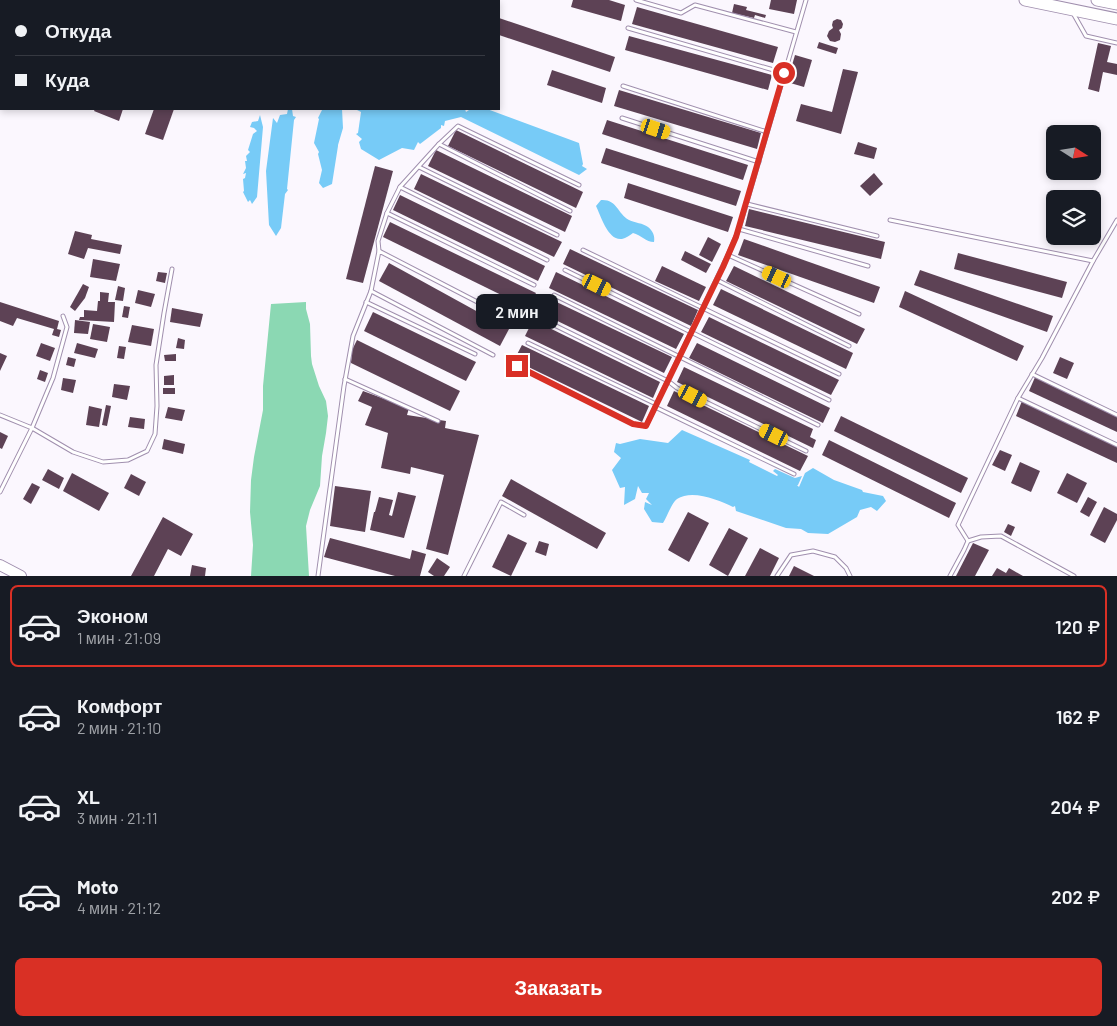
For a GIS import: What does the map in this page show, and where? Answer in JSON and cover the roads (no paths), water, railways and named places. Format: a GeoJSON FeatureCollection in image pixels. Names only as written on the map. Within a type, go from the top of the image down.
{"type":"FeatureCollection","features":[{"type":"Feature","properties":{"kind":"main road"},"geometry":{"type":"LineString","coordinates":[[1025,0],[1117,19]]}},
{"type":"Feature","properties":{"kind":"main road"},"geometry":{"type":"LineString","coordinates":[[1097,0],[1117,4]]}},
{"type":"Feature","properties":{"kind":"street"},"geometry":{"type":"LineString","coordinates":[[0,565],[21,576]]}},
{"type":"Feature","properties":{"kind":"lane"},"geometry":{"type":"LineString","coordinates":[[636,0],[681,13],[695,5],[796,32]]}},
{"type":"Feature","properties":{"kind":"lane"},"geometry":{"type":"LineString","coordinates":[[517,366],[633,424],[646,426],[739,229],[806,0]]}},
{"type":"Feature","properties":{"kind":"lane"},"geometry":{"type":"LineString","coordinates":[[1071,10],[1086,36],[1117,43]]}},
{"type":"Feature","properties":{"kind":"lane"},"geometry":{"type":"LineString","coordinates":[[628,28],[784,73]]}},
{"type":"Feature","properties":{"kind":"lane"},"geometry":{"type":"LineString","coordinates":[[623,86],[767,132]]}},
{"type":"Feature","properties":{"kind":"lane"},"geometry":{"type":"LineString","coordinates":[[622,118],[759,162]]}},
{"type":"Feature","properties":{"kind":"lane"},"geometry":{"type":"LineString","coordinates":[[318,576],[345,379],[353,336],[371,292],[379,250],[378,241],[387,213],[400,187],[458,126],[579,185]]}},
{"type":"Feature","properties":{"kind":"lane"},"geometry":{"type":"LineString","coordinates":[[439,144],[570,211]]}},
{"type":"Feature","properties":{"kind":"lane"},"geometry":{"type":"LineString","coordinates":[[419,167],[557,235]]}},
{"type":"Feature","properties":{"kind":"lane"},"geometry":{"type":"LineString","coordinates":[[400,187],[547,260]]}},
{"type":"Feature","properties":{"kind":"lane"},"geometry":{"type":"LineString","coordinates":[[746,204],[877,236]]}},
{"type":"Feature","properties":{"kind":"lane"},"geometry":{"type":"LineString","coordinates":[[387,213],[534,285]]}},
{"type":"Feature","properties":{"kind":"lane"},"geometry":{"type":"LineString","coordinates":[[890,220],[1092,262]]}},
{"type":"Feature","properties":{"kind":"lane"},"geometry":{"type":"LineString","coordinates":[[968,541],[958,525],[1018,398],[1042,358],[1092,262],[1117,220]]}},
{"type":"Feature","properties":{"kind":"lane"},"geometry":{"type":"LineString","coordinates":[[739,229],[868,266]]}},
{"type":"Feature","properties":{"kind":"lane"},"geometry":{"type":"LineString","coordinates":[[379,250],[514,321]]}},
{"type":"Feature","properties":{"kind":"lane"},"geometry":{"type":"LineString","coordinates":[[583,250],[839,374]]}},
{"type":"Feature","properties":{"kind":"lane"},"geometry":{"type":"LineString","coordinates":[[728,255],[859,314]]}},
{"type":"Feature","properties":{"kind":"lane"},"geometry":{"type":"LineString","coordinates":[[0,415],[32,428],[73,452],[103,462],[128,460],[147,451],[155,434],[157,406],[156,365],[172,269]]}},
{"type":"Feature","properties":{"kind":"lane"},"geometry":{"type":"LineString","coordinates":[[565,270],[829,400]]}},
{"type":"Feature","properties":{"kind":"lane"},"geometry":{"type":"LineString","coordinates":[[716,280],[850,346]]}},
{"type":"Feature","properties":{"kind":"lane"},"geometry":{"type":"LineString","coordinates":[[371,292],[493,355]]}},
{"type":"Feature","properties":{"kind":"lane"},"geometry":{"type":"LineString","coordinates":[[554,295],[818,425]]}},
{"type":"Feature","properties":{"kind":"lane"},"geometry":{"type":"LineString","coordinates":[[366,302],[476,354]]}},
{"type":"Feature","properties":{"kind":"lane"},"geometry":{"type":"LineString","coordinates":[[0,492],[32,428],[53,378],[67,327],[63,316]]}},
{"type":"Feature","properties":{"kind":"lane"},"geometry":{"type":"LineString","coordinates":[[540,318],[806,451]]}},
{"type":"Feature","properties":{"kind":"lane"},"geometry":{"type":"LineString","coordinates":[[528,342],[794,474]]}},
{"type":"Feature","properties":{"kind":"lane"},"geometry":{"type":"LineString","coordinates":[[1032,374],[1117,415]]}},
{"type":"Feature","properties":{"kind":"lane"},"geometry":{"type":"LineString","coordinates":[[345,379],[438,420]]}},
{"type":"Feature","properties":{"kind":"lane"},"geometry":{"type":"LineString","coordinates":[[1018,398],[1117,445]]}},
{"type":"Feature","properties":{"kind":"lane"},"geometry":{"type":"LineString","coordinates":[[464,576],[502,502],[524,515]]}},
{"type":"Feature","properties":{"kind":"lane"},"geometry":{"type":"LineString","coordinates":[[950,576],[968,541],[981,537],[1001,536],[1074,576]]}},
{"type":"Feature","properties":{"kind":"lane"},"geometry":{"type":"LineString","coordinates":[[777,576],[791,555],[813,551],[835,557],[846,568],[850,576]]}},
{"type":"Feature","properties":{"kind":"water"},"geometry":{"type":"Polygon","coordinates":[[[288,110],[292,110],[293,116],[296,117],[294,120],[288,190],[285,194],[281,228],[276,236],[269,225],[266,171],[273,118],[277,123],[280,115],[287,114],[288,110]]]}},
{"type":"Feature","properties":{"kind":"water"},"geometry":{"type":"Polygon","coordinates":[[[322,110],[342,110],[343,128],[338,145],[332,184],[323,188],[319,183],[322,170],[319,152],[314,143],[318,118],[322,110]]]}},
{"type":"Feature","properties":{"kind":"water"},"geometry":{"type":"Polygon","coordinates":[[[357,110],[465,110],[466,112],[469,110],[490,110],[579,143],[582,166],[587,169],[579,175],[461,117],[445,121],[444,126],[441,125],[441,128],[420,144],[418,142],[414,150],[402,148],[379,160],[361,149],[359,142],[362,139],[356,134],[358,133],[361,112],[357,110]]]}},
{"type":"Feature","properties":{"kind":"water"},"geometry":{"type":"Polygon","coordinates":[[[260,115],[263,127],[257,197],[252,204],[250,200],[248,202],[243,192],[243,179],[246,173],[243,174],[253,134],[257,131],[250,127],[252,122],[258,121],[260,115]]]}},
{"type":"Feature","properties":{"kind":"water"},"geometry":{"type":"Polygon","coordinates":[[[601,200],[614,204],[629,220],[648,227],[653,234],[654,242],[633,233],[622,239],[617,239],[613,236],[606,227],[596,206],[601,200]]]}},
{"type":"Feature","properties":{"kind":"water"},"geometry":{"type":"Polygon","coordinates":[[[682,430],[750,460],[749,462],[777,476],[773,471],[775,469],[795,478],[802,476],[797,485],[799,487],[805,473],[813,468],[834,480],[863,492],[883,496],[886,501],[877,511],[871,507],[860,510],[857,517],[828,534],[808,533],[801,529],[786,528],[736,511],[735,506],[733,507],[698,495],[683,496],[677,499],[663,523],[652,522],[644,509],[645,502],[652,505],[646,499],[649,493],[642,493],[638,486],[635,499],[624,505],[625,487],[620,488],[612,470],[621,458],[614,452],[616,443],[620,444],[640,439],[668,443],[682,430]]]}}]}
